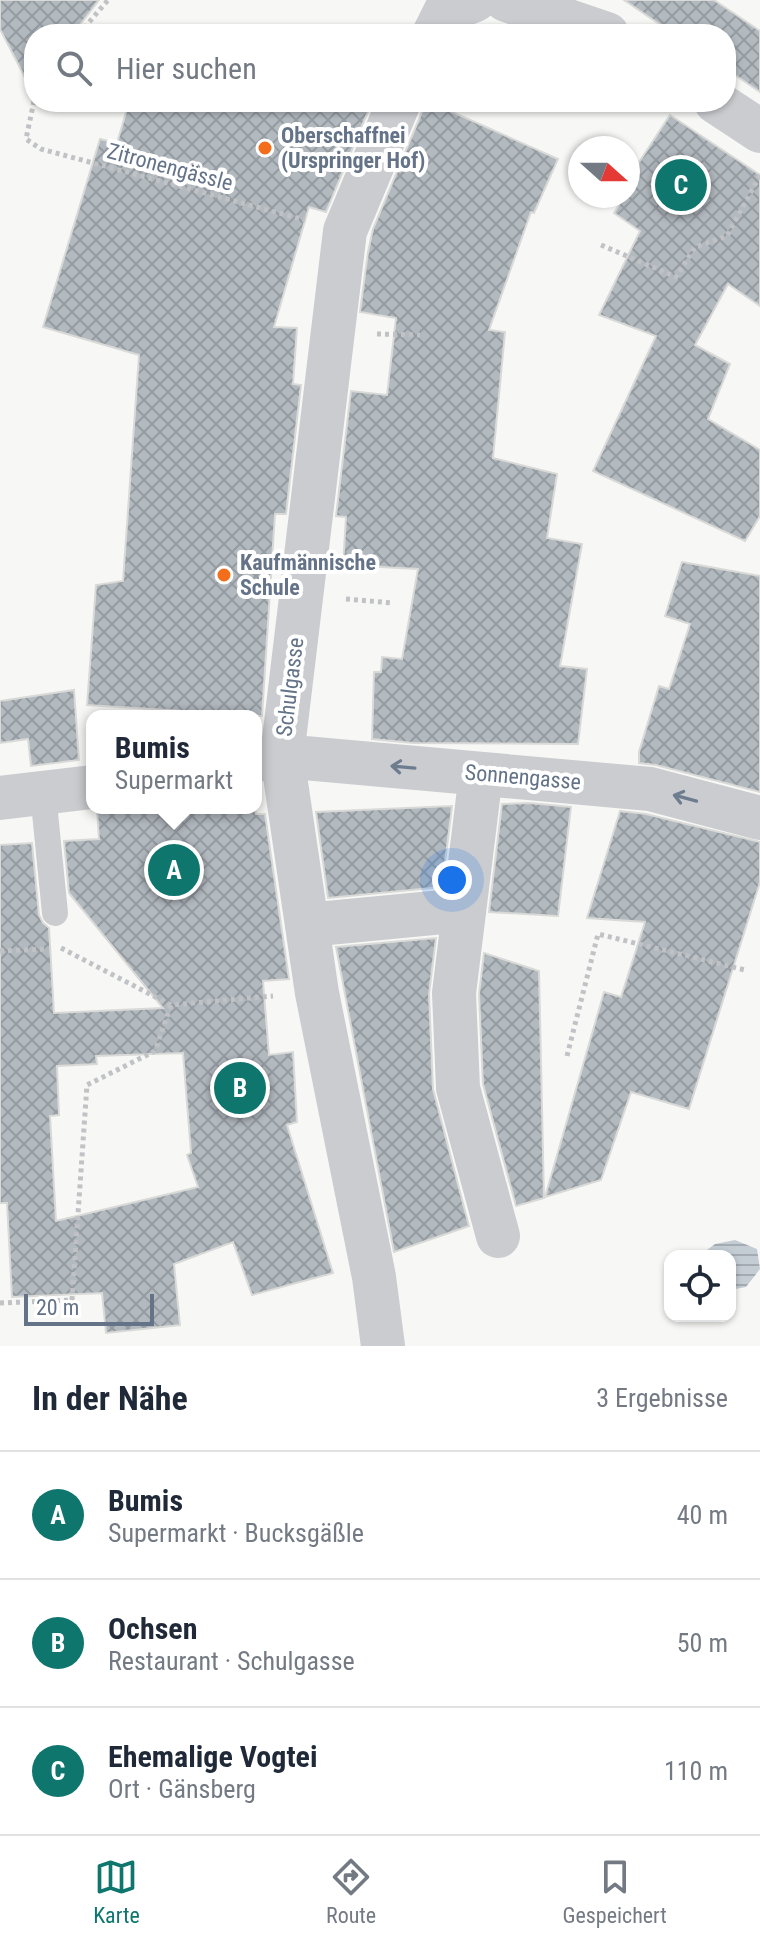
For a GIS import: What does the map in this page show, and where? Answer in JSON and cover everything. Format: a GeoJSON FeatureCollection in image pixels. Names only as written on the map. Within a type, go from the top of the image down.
{"type":"FeatureCollection","features":[{"type":"Feature","properties":{"kind":"street"},"geometry":{"type":"LineString","coordinates":[[506,0],[577,24]]}},
{"type":"Feature","properties":{"kind":"street","name":"Schulgasse"},"geometry":{"type":"LineString","coordinates":[[383,1346],[374,1277],[317,993],[307,925],[269,758],[345,231],[395,112]]}},
{"type":"Feature","properties":{"kind":"street"},"geometry":{"type":"LineString","coordinates":[[731,112],[760,131]]}},
{"type":"Feature","properties":{"kind":"street","name":"Sonnengasse"},"geometry":{"type":"LineString","coordinates":[[269,758],[650,789],[760,818]]}},
{"type":"Feature","properties":{"kind":"street"},"geometry":{"type":"LineString","coordinates":[[481,774],[454,993],[458,1088],[498,1236]]}},
{"type":"Feature","properties":{"kind":"street"},"geometry":{"type":"LineString","coordinates":[[0,798],[86,788]]}},
{"type":"Feature","properties":{"kind":"street"},"geometry":{"type":"LineString","coordinates":[[307,925],[464,910]]}},
{"type":"Feature","properties":{"kind":"lane"},"geometry":{"type":"LineString","coordinates":[[43,793],[55,913]]}},
{"type":"Feature","properties":{"kind":"path"},"geometry":{"type":"LineString","coordinates":[[88,24],[108,0]]}},
{"type":"Feature","properties":{"kind":"path","name":"Zitronengässle"},"geometry":{"type":"LineString","coordinates":[[32,112],[26,139],[41,149],[345,231]]}},
{"type":"Feature","properties":{"kind":"path"},"geometry":{"type":"LineString","coordinates":[[601,245],[676,277],[695,247],[727,236],[760,175]]}},
{"type":"Feature","properties":{"kind":"path"},"geometry":{"type":"LineString","coordinates":[[567,1056],[598,934],[745,970]]}},
{"type":"Feature","properties":{"kind":"path"},"geometry":{"type":"LineString","coordinates":[[0,951],[61,948],[171,1005],[317,993]]}},
{"type":"Feature","properties":{"kind":"path"},"geometry":{"type":"LineString","coordinates":[[0,1303],[72,1300],[87,1085],[155,1051],[171,1005]]}},
{"type":"Feature","properties":{"kind":"shaded area"},"geometry":{"type":"Polygon","coordinates":[[[735,1240],[757,1249],[760,1269],[746,1287],[736,1289],[736,1250],[707,1250],[715,1244],[735,1240]]]}},
{"type":"Feature","properties":{"kind":"building"},"geometry":{"type":"Polygon","coordinates":[[[0,0],[99,0],[81,24],[24,24],[24,76],[0,29],[0,0]]]}},
{"type":"Feature","properties":{"kind":"building"},"geometry":{"type":"Polygon","coordinates":[[[624,0],[714,0],[760,31],[760,92],[736,76],[736,24],[659,24],[624,0]]]}},
{"type":"Feature","properties":{"kind":"building"},"geometry":{"type":"Polygon","coordinates":[[[126,112],[368,112],[326,212],[309,207],[274,327],[297,328],[293,384],[301,385],[286,514],[275,514],[262,716],[262,710],[167,710],[87,705],[96,585],[123,581],[139,355],[43,327],[100,139],[117,143],[126,112]]]}},
{"type":"Feature","properties":{"kind":"building"},"geometry":{"type":"Polygon","coordinates":[[[422,112],[452,112],[558,159],[534,213],[531,212],[489,330],[505,332],[493,458],[557,474],[547,538],[582,544],[560,666],[587,669],[578,744],[413,743],[372,739],[374,672],[381,672],[382,657],[402,659],[418,569],[343,565],[346,517],[336,516],[351,391],[387,395],[396,318],[360,312],[373,229],[422,112]]]}},
{"type":"Feature","properties":{"kind":"building"},"geometry":{"type":"Polygon","coordinates":[[[670,115],[760,175],[760,306],[728,284],[695,345],[730,364],[708,419],[760,450],[760,516],[745,541],[593,471],[656,336],[599,315],[640,231],[614,213],[617,208],[640,208],[640,161],[670,115]]]}},
{"type":"Feature","properties":{"kind":"building"},"geometry":{"type":"Polygon","coordinates":[[[682,562],[760,576],[760,792],[639,763],[639,752],[659,686],[669,689],[690,624],[665,616],[682,562]]]}},
{"type":"Feature","properties":{"kind":"building"},"geometry":{"type":"Polygon","coordinates":[[[74,690],[79,760],[31,766],[28,739],[0,743],[0,701],[74,690]]]}},
{"type":"Feature","properties":{"kind":"building"},"geometry":{"type":"Polygon","coordinates":[[[502,804],[571,807],[558,916],[489,912],[502,804]]]}},
{"type":"Feature","properties":{"kind":"building"},"geometry":{"type":"Polygon","coordinates":[[[452,806],[442,887],[328,898],[316,812],[452,806]]]}},
{"type":"Feature","properties":{"kind":"building"},"geometry":{"type":"Polygon","coordinates":[[[620,811],[646,814],[760,842],[760,882],[689,1109],[631,1092],[601,1180],[545,1197],[604,992],[621,997],[645,922],[587,918],[620,811]]]}},
{"type":"Feature","properties":{"kind":"building"},"geometry":{"type":"Polygon","coordinates":[[[97,814],[265,814],[289,979],[263,981],[269,1055],[293,1052],[297,1122],[287,1125],[333,1273],[252,1295],[233,1242],[174,1264],[180,1325],[106,1333],[102,1293],[12,1297],[7,1203],[0,1203],[0,845],[32,843],[39,915],[49,928],[54,1013],[163,1008],[69,893],[64,841],[99,839],[97,814]],[[183,1053],[96,1056],[97,1064],[57,1066],[59,1115],[50,1116],[56,1221],[198,1187],[187,1155],[191,1153],[183,1053]]]}},
{"type":"Feature","properties":{"kind":"building"},"geometry":{"type":"Polygon","coordinates":[[[436,938],[429,994],[433,1089],[469,1226],[394,1252],[336,947],[436,938]]]}},
{"type":"Feature","properties":{"kind":"building"},"geometry":{"type":"Polygon","coordinates":[[[484,953],[539,971],[544,1198],[516,1206],[483,1084],[479,994],[484,953]]]}},
{"type":"Feature","properties":{"kind":"place","name":"Oberschaffnei (Urspringer Hof)"},"geometry":{"type":"Point","coordinates":[265,148]}},
{"type":"Feature","properties":{"kind":"place","name":"Ehemalige Vogtei"},"geometry":{"type":"Point","coordinates":[681,185]}},
{"type":"Feature","properties":{"kind":"place","name":"Kaufmännische Schule"},"geometry":{"type":"Point","coordinates":[224,575]}},
{"type":"Feature","properties":{"kind":"place","name":"Bumis"},"geometry":{"type":"Point","coordinates":[174,870]}},
{"type":"Feature","properties":{"kind":"place","name":"Ochsen"},"geometry":{"type":"Point","coordinates":[240,1088]}}]}
